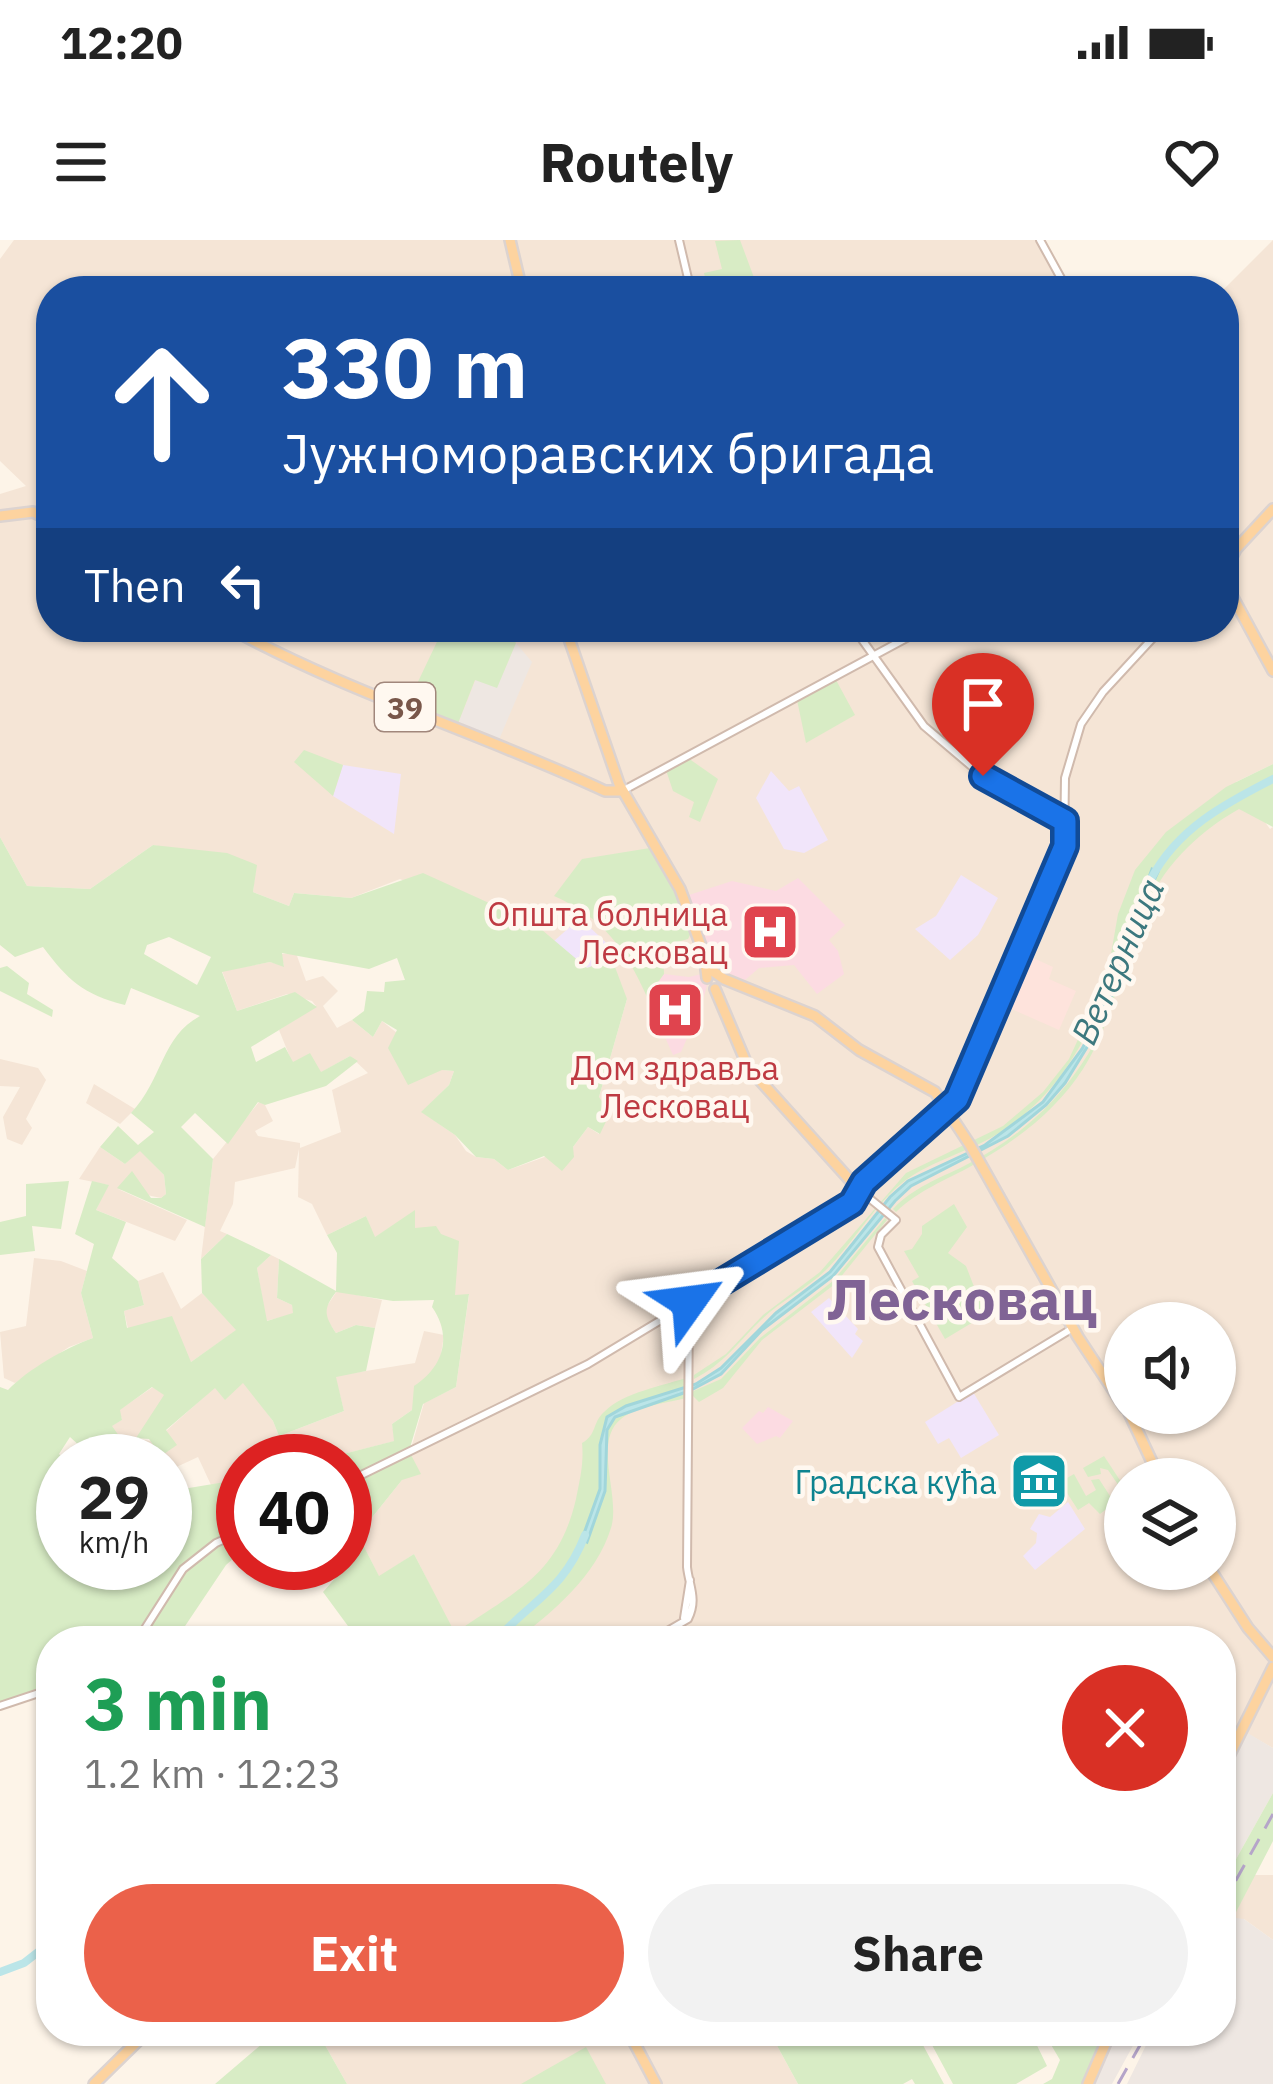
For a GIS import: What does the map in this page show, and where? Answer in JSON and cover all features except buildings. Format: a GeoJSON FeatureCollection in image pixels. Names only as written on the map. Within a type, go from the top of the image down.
{"type":"FeatureCollection","features":[{"type":"Feature","properties":{"kind":"main road"},"geometry":{"type":"LineString","coordinates":[[509,240],[518,276]]}},
{"type":"Feature","properties":{"kind":"main road"},"geometry":{"type":"LineString","coordinates":[[1239,547],[1273,509]]}},
{"type":"Feature","properties":{"kind":"main road"},"geometry":{"type":"LineString","coordinates":[[0,516],[36,514]]}},
{"type":"Feature","properties":{"kind":"main road"},"geometry":{"type":"LineString","coordinates":[[1239,611],[1273,670]]}},
{"type":"Feature","properties":{"kind":"main road","name":"39"},"geometry":{"type":"LineString","coordinates":[[256,642],[313,672],[498,742],[605,791],[622,791]]}},
{"type":"Feature","properties":{"kind":"main road"},"geometry":{"type":"LineString","coordinates":[[570,642],[622,791],[677,883],[715,976],[814,1016],[859,1050],[925,1084],[949,1109],[1072,1328],[1104,1376]]}},
{"type":"Feature","properties":{"kind":"main road"},"geometry":{"type":"LineString","coordinates":[[715,976],[711,993],[722,1004],[748,1067],[858,1189],[949,1109]]}},
{"type":"Feature","properties":{"kind":"main road"},"geometry":{"type":"LineString","coordinates":[[1224,1590],[1273,1662],[1270,1678],[1236,1743]]}},
{"type":"Feature","properties":{"kind":"main road"},"geometry":{"type":"LineString","coordinates":[[1257,1641],[1273,1646]]}},
{"type":"Feature","properties":{"kind":"main road"},"geometry":{"type":"LineString","coordinates":[[1257,1641],[1270,1678]]}},
{"type":"Feature","properties":{"kind":"main road"},"geometry":{"type":"LineString","coordinates":[[94,2084],[133,2046]]}},
{"type":"Feature","properties":{"kind":"main road"},"geometry":{"type":"LineString","coordinates":[[636,2046],[656,2084]]}},
{"type":"Feature","properties":{"kind":"main road"},"geometry":{"type":"LineString","coordinates":[[1088,2084],[1104,2046]]}},
{"type":"Feature","properties":{"kind":"street"},"geometry":{"type":"LineString","coordinates":[[679,240],[687,276]]}},
{"type":"Feature","properties":{"kind":"street"},"geometry":{"type":"LineString","coordinates":[[1040,240],[1060,276]]}},
{"type":"Feature","properties":{"kind":"street"},"geometry":{"type":"LineString","coordinates":[[864,642],[916,718],[958,758],[1065,821]]}},
{"type":"Feature","properties":{"kind":"street"},"geometry":{"type":"LineString","coordinates":[[622,791],[900,642]]}},
{"type":"Feature","properties":{"kind":"street"},"geometry":{"type":"LineString","coordinates":[[949,1109],[1061,858],[1067,767],[1081,724],[1149,642]]}},
{"type":"Feature","properties":{"kind":"street"},"geometry":{"type":"LineString","coordinates":[[372,1471],[588,1364],[844,1209],[854,1201],[858,1189],[893,1218],[878,1247],[959,1397],[1072,1328]]}},
{"type":"Feature","properties":{"kind":"street"},"geometry":{"type":"LineString","coordinates":[[677,1626],[691,1615],[694,1586],[690,1580],[689,1302]]}},
{"type":"Feature","properties":{"kind":"street"},"geometry":{"type":"LineString","coordinates":[[146,1626],[182,1569],[216,1543]]}},
{"type":"Feature","properties":{"kind":"street"},"geometry":{"type":"LineString","coordinates":[[0,1706],[36,1694]]}},
{"type":"Feature","properties":{"kind":"shaded area"},"geometry":{"type":"Polygon","coordinates":[[[14,240],[1040,240],[1060,276],[36,276],[36,642],[1239,642],[1237,276],[1273,240],[1273,764],[1236,782],[1273,827],[1273,1748],[1241,1730],[1236,1740],[1236,1626],[450,1626],[414,1554],[379,1577],[372,1563],[372,1518],[402,1480],[424,1403],[456,1387],[469,1295],[455,1296],[455,1282],[415,1228],[415,1211],[374,1238],[366,1216],[327,1235],[312,1204],[298,1197],[299,1149],[295,1168],[235,1182],[233,1204],[220,1231],[227,1234],[201,1259],[213,1159],[259,1102],[273,1121],[255,1131],[258,1136],[300,1143],[300,1148],[341,1132],[332,1090],[368,1073],[350,1056],[320,1073],[292,1062],[279,1030],[316,1006],[287,994],[237,1011],[222,971],[270,962],[284,966],[281,954],[296,953],[306,981],[323,976],[338,991],[323,1006],[337,1028],[352,1020],[373,1037],[382,1021],[443,1070],[454,1071],[449,1085],[422,1112],[455,1135],[466,1151],[494,1159],[508,1170],[573,1147],[588,1127],[599,1134],[599,1097],[627,999],[587,968],[400,879],[351,898],[294,893],[289,906],[253,892],[256,865],[153,845],[90,889],[27,886],[0,837],[0,494],[26,486],[0,461],[0,259],[14,240]]]}},
{"type":"Feature","properties":{"kind":"shaded area"},"geometry":{"type":"Polygon","coordinates":[[[516,643],[532,662],[498,742],[457,726],[476,679],[497,687],[516,643]]]}},
{"type":"Feature","properties":{"kind":"shaded area"},"geometry":{"type":"Polygon","coordinates":[[[343,765],[401,774],[394,834],[333,796],[343,765]]]}},
{"type":"Feature","properties":{"kind":"shaded area"},"geometry":{"type":"Polygon","coordinates":[[[771,771],[789,791],[799,786],[828,840],[804,853],[784,849],[756,798],[771,771]]]}},
{"type":"Feature","properties":{"kind":"shaded area"},"geometry":{"type":"Polygon","coordinates":[[[961,875],[998,898],[978,935],[950,960],[915,929],[936,916],[961,875]]]}},
{"type":"Feature","properties":{"kind":"shaded area","name":"Општа болница Лесковац"},"geometry":{"type":"Polygon","coordinates":[[[798,878],[845,925],[829,940],[838,951],[844,974],[817,994],[794,965],[759,968],[745,980],[728,973],[713,958],[689,895],[732,881],[776,891],[798,878]]]}},
{"type":"Feature","properties":{"kind":"shaded area"},"geometry":{"type":"Polygon","coordinates":[[[580,918],[617,953],[612,959],[587,968],[554,941],[580,918]]]}},
{"type":"Feature","properties":{"kind":"shaded area"},"geometry":{"type":"Polygon","coordinates":[[[1029,956],[1053,967],[1049,979],[1076,991],[1059,1030],[1007,1007],[1029,956]]]}},
{"type":"Feature","properties":{"kind":"shaded area","name":"Дом здравља Лесковац"},"geometry":{"type":"Polygon","coordinates":[[[706,973],[702,1004],[681,1052],[673,1055],[647,997],[664,974],[706,973]]]}},
{"type":"Feature","properties":{"kind":"shaded area"},"geometry":{"type":"Polygon","coordinates":[[[0,1059],[38,1068],[46,1080],[26,1119],[32,1128],[22,1145],[7,1139],[3,1117],[20,1087],[0,1086],[0,1059]]]}},
{"type":"Feature","properties":{"kind":"shaded area"},"geometry":{"type":"Polygon","coordinates":[[[94,1084],[135,1109],[120,1124],[86,1103],[94,1084]]]}},
{"type":"Feature","properties":{"kind":"shaded area"},"geometry":{"type":"Polygon","coordinates":[[[100,1147],[125,1164],[140,1150],[164,1175],[166,1194],[161,1198],[118,1189],[187,1220],[175,1241],[96,1210],[108,1185],[79,1179],[100,1147]]]}},
{"type":"Feature","properties":{"kind":"shaded area"},"geometry":{"type":"Polygon","coordinates":[[[271,1255],[279,1259],[277,1298],[292,1305],[294,1314],[266,1321],[257,1268],[271,1255]]]}},
{"type":"Feature","properties":{"kind":"shaded area"},"geometry":{"type":"Polygon","coordinates":[[[34,1258],[87,1271],[81,1293],[93,1338],[69,1347],[15,1383],[4,1378],[0,1332],[26,1326],[34,1258]]]}},
{"type":"Feature","properties":{"kind":"shaded area"},"geometry":{"type":"Polygon","coordinates":[[[163,1272],[181,1309],[202,1293],[237,1330],[191,1362],[128,1329],[124,1311],[144,1305],[138,1281],[163,1272]]]}},
{"type":"Feature","properties":{"kind":"shaded area"},"geometry":{"type":"Polygon","coordinates":[[[337,1291],[382,1300],[375,1328],[356,1325],[336,1333],[325,1309],[337,1291]]]}},
{"type":"Feature","properties":{"kind":"shaded area"},"geometry":{"type":"Polygon","coordinates":[[[829,1298],[863,1341],[852,1358],[811,1312],[829,1298]]]}},
{"type":"Feature","properties":{"kind":"shaded area"},"geometry":{"type":"Polygon","coordinates":[[[424,1331],[444,1335],[440,1361],[412,1410],[392,1424],[395,1441],[372,1447],[372,1434],[284,1434],[344,1411],[335,1376],[415,1363],[424,1331]]]}},
{"type":"Feature","properties":{"kind":"shaded area"},"geometry":{"type":"Polygon","coordinates":[[[244,1382],[278,1434],[216,1434],[216,1484],[211,1485],[198,1457],[192,1460],[192,1434],[166,1431],[215,1387],[244,1382]]]}},
{"type":"Feature","properties":{"kind":"shaded area"},"geometry":{"type":"Polygon","coordinates":[[[153,1387],[165,1395],[141,1434],[117,1434],[111,1426],[122,1420],[119,1410],[153,1387]]]}},
{"type":"Feature","properties":{"kind":"shaded area"},"geometry":{"type":"Polygon","coordinates":[[[973,1392],[999,1435],[961,1458],[949,1438],[938,1444],[925,1422],[973,1392]]]}},
{"type":"Feature","properties":{"kind":"shaded area"},"geometry":{"type":"Polygon","coordinates":[[[768,1407],[793,1421],[780,1438],[757,1444],[742,1428],[768,1407]]]}},
{"type":"Feature","properties":{"kind":"shaded area"},"geometry":{"type":"Polygon","coordinates":[[[1068,1502],[1085,1529],[1035,1570],[1023,1556],[1036,1543],[1037,1533],[1030,1529],[1039,1514],[1050,1517],[1068,1502]]]}},
{"type":"Feature","properties":{"kind":"shaded area"},"geometry":{"type":"Polygon","coordinates":[[[1241,1729],[1273,1748],[1273,1793],[1236,1859],[1236,1740],[1241,1729]]]}},
{"type":"Feature","properties":{"kind":"shaded area"},"geometry":{"type":"Polygon","coordinates":[[[1254,1875],[1273,1875],[1273,1940],[1244,1919],[1236,1921],[1254,1875]]]}},
{"type":"Feature","properties":{"kind":"shaded area"},"geometry":{"type":"Polygon","coordinates":[[[1236,1918],[1273,1940],[1273,2084],[1127,2084],[1146,2046],[1236,2046],[1236,1918]]]}},
{"type":"Feature","properties":{"kind":"shaded area"},"geometry":{"type":"Polygon","coordinates":[[[325,2046],[777,2046],[798,2084],[347,2084],[325,2046]]]}},
{"type":"Feature","properties":{"kind":"shaded area"},"geometry":{"type":"Polygon","coordinates":[[[1104,2046],[1133,2046],[1112,2084],[1088,2084],[1104,2046]]]}},
{"type":"Feature","properties":{"kind":"green space"},"geometry":{"type":"Polygon","coordinates":[[[740,240],[753,276],[705,276],[722,269],[715,241],[740,240]]]}},
{"type":"Feature","properties":{"kind":"green space"},"geometry":{"type":"Polygon","coordinates":[[[437,642],[516,643],[497,688],[475,680],[457,726],[406,707],[437,642]]]}},
{"type":"Feature","properties":{"kind":"green space"},"geometry":{"type":"Polygon","coordinates":[[[836,680],[855,715],[806,743],[797,700],[836,680]]]}},
{"type":"Feature","properties":{"kind":"green space"},"geometry":{"type":"Polygon","coordinates":[[[304,750],[343,765],[333,796],[294,762],[304,750]]]}},
{"type":"Feature","properties":{"kind":"green space"},"geometry":{"type":"Polygon","coordinates":[[[688,758],[718,779],[700,822],[689,817],[694,802],[673,791],[666,770],[688,758]]]}},
{"type":"Feature","properties":{"kind":"green space"},"geometry":{"type":"Polygon","coordinates":[[[1273,764],[1273,827],[1239,809],[1208,829],[1170,868],[1142,915],[1109,1012],[1094,1050],[1060,1098],[1005,1146],[896,1212],[893,1209],[918,1189],[987,1154],[1029,1124],[1080,1067],[1105,1022],[1094,1018],[1074,1057],[1033,1107],[998,1133],[902,1183],[827,1269],[694,1379],[763,1315],[820,1272],[906,1173],[1003,1126],[1043,1092],[1069,1059],[1107,977],[1118,914],[1135,870],[1166,832],[1226,787],[1273,764]]]}},
{"type":"Feature","properties":{"kind":"green space"},"geometry":{"type":"Polygon","coordinates":[[[0,837],[27,886],[90,889],[153,845],[227,853],[257,865],[253,892],[289,906],[294,893],[351,898],[423,873],[535,924],[587,968],[612,959],[627,999],[599,1097],[610,1113],[600,1134],[588,1127],[562,1171],[544,1156],[508,1170],[494,1159],[476,1157],[455,1135],[421,1112],[449,1085],[454,1071],[442,1070],[408,1085],[388,1048],[397,1030],[382,1021],[373,1037],[352,1020],[364,1011],[367,991],[384,992],[385,982],[405,980],[397,958],[369,969],[282,953],[284,967],[270,962],[222,972],[237,1011],[295,992],[317,1007],[251,1047],[256,1062],[285,1047],[293,1062],[310,1053],[321,1072],[350,1056],[358,1061],[326,1086],[265,1105],[258,1102],[228,1144],[195,1113],[181,1127],[213,1159],[205,1227],[117,1188],[132,1171],[151,1198],[166,1194],[164,1175],[140,1151],[125,1164],[100,1147],[118,1126],[138,1145],[154,1132],[131,1113],[177,1035],[200,1016],[131,988],[125,1005],[110,1001],[77,984],[43,947],[15,957],[0,945],[0,837]],[[169,937],[147,945],[144,954],[197,985],[211,957],[169,937]]]}},
{"type":"Feature","properties":{"kind":"green space"},"geometry":{"type":"Polygon","coordinates":[[[650,848],[691,933],[688,939],[663,946],[664,974],[647,997],[611,936],[586,914],[554,896],[582,859],[650,848]]]}},
{"type":"Feature","properties":{"kind":"green space"},"geometry":{"type":"Polygon","coordinates":[[[7,966],[29,983],[27,994],[53,1010],[52,1017],[0,991],[0,968],[7,966]]]}},
{"type":"Feature","properties":{"kind":"green space"},"geometry":{"type":"Polygon","coordinates":[[[69,1181],[61,1229],[32,1226],[35,1251],[0,1255],[0,1222],[26,1216],[26,1184],[69,1181]]]}},
{"type":"Feature","properties":{"kind":"green space"},"geometry":{"type":"Polygon","coordinates":[[[92,1181],[109,1185],[96,1210],[126,1222],[112,1258],[138,1281],[144,1305],[124,1311],[127,1328],[172,1316],[191,1362],[236,1330],[202,1293],[201,1259],[227,1234],[271,1255],[257,1268],[267,1321],[293,1313],[292,1305],[277,1298],[279,1259],[336,1291],[337,1253],[327,1235],[366,1216],[375,1237],[415,1210],[415,1228],[436,1226],[441,1234],[459,1241],[455,1295],[469,1294],[456,1387],[423,1404],[409,1451],[421,1474],[402,1480],[372,1518],[372,1447],[394,1441],[392,1424],[412,1410],[414,1386],[432,1370],[442,1351],[434,1300],[393,1301],[336,1292],[327,1312],[336,1333],[356,1325],[375,1328],[366,1371],[336,1377],[344,1411],[284,1434],[278,1434],[243,1383],[225,1400],[215,1388],[166,1430],[169,1434],[139,1434],[164,1395],[152,1387],[120,1410],[122,1420],[112,1426],[118,1434],[36,1434],[36,1590],[192,1590],[192,1488],[216,1484],[216,1580],[185,1626],[145,1626],[163,1595],[141,1626],[36,1626],[36,1690],[0,1706],[0,1387],[8,1390],[47,1360],[93,1338],[81,1293],[94,1244],[75,1234],[92,1181]]]}},
{"type":"Feature","properties":{"kind":"green space"},"geometry":{"type":"Polygon","coordinates":[[[954,1204],[967,1227],[948,1253],[966,1266],[985,1315],[945,1339],[912,1281],[919,1277],[904,1251],[912,1249],[922,1226],[954,1204]]]}},
{"type":"Feature","properties":{"kind":"green space"},"geometry":{"type":"Polygon","coordinates":[[[885,1218],[835,1284],[762,1340],[723,1388],[699,1402],[693,1396],[646,1407],[621,1419],[609,1441],[611,1528],[595,1562],[572,1591],[533,1626],[465,1626],[531,1579],[558,1547],[576,1499],[582,1443],[604,1412],[633,1395],[689,1377],[689,1393],[721,1379],[760,1338],[833,1281],[885,1218]]]}},
{"type":"Feature","properties":{"kind":"green space"},"geometry":{"type":"Polygon","coordinates":[[[1105,1458],[1101,1474],[1088,1477],[1083,1468],[1105,1458]]]}},
{"type":"Feature","properties":{"kind":"green space"},"geometry":{"type":"Polygon","coordinates":[[[1074,1474],[1086,1496],[1096,1490],[1091,1480],[1099,1479],[1104,1487],[1100,1514],[1089,1503],[1078,1510],[1060,1482],[1074,1474]]]}},
{"type":"Feature","properties":{"kind":"green space"},"geometry":{"type":"Polygon","coordinates":[[[414,1554],[451,1626],[348,1626],[323,1592],[372,1590],[372,1562],[379,1576],[414,1554]]]}},
{"type":"Feature","properties":{"kind":"green space"},"geometry":{"type":"Polygon","coordinates":[[[1273,1793],[1273,1841],[1236,1912],[1236,1859],[1273,1793]]]}},
{"type":"Feature","properties":{"kind":"green space"},"geometry":{"type":"Polygon","coordinates":[[[260,2046],[325,2046],[347,2084],[215,2084],[260,2046]]]}},
{"type":"Feature","properties":{"kind":"green space"},"geometry":{"type":"Polygon","coordinates":[[[777,2046],[923,2046],[944,2084],[915,2084],[912,2079],[903,2084],[798,2084],[777,2046]]]}},
{"type":"Feature","properties":{"kind":"green space"},"geometry":{"type":"Polygon","coordinates":[[[933,2046],[1037,2046],[1047,2066],[1016,2084],[953,2084],[933,2046]]]}},
{"type":"Feature","properties":{"kind":"green space"},"geometry":{"type":"Polygon","coordinates":[[[1052,2046],[1100,2046],[1086,2084],[1043,2084],[1052,2079],[1060,2060],[1052,2046]]]}},
{"type":"Feature","properties":{"kind":"green space"},"geometry":{"type":"Polygon","coordinates":[[[586,2047],[606,2084],[521,2084],[586,2047]]]}},
{"type":"Feature","properties":{"kind":"water"},"geometry":{"type":"Polygon","coordinates":[[[1152,869],[1158,872],[1140,910],[1103,1021],[1065,1083],[1008,1136],[911,1186],[833,1276],[762,1330],[721,1374],[689,1391],[615,1417],[607,1430],[605,1491],[587,1542],[582,1539],[600,1489],[600,1445],[607,1417],[626,1406],[696,1384],[721,1368],[776,1313],[830,1272],[908,1181],[985,1145],[1043,1102],[1094,1026],[1152,869]]]}},
{"type":"Feature","properties":{"kind":"waterway","name":"Ветерница"},"geometry":{"type":"LineString","coordinates":[[1151,879],[1188,832],[1273,779]]}},
{"type":"Feature","properties":{"kind":"waterway","name":"Ветерница"},"geometry":{"type":"LineString","coordinates":[[511,1626],[557,1582],[585,1535]]}},
{"type":"Feature","properties":{"kind":"waterway","name":"Ветерница"},"geometry":{"type":"LineString","coordinates":[[0,1972],[36,1954]]}},
{"type":"Feature","properties":{"kind":"railway"},"geometry":{"type":"LineString","coordinates":[[1236,1880],[1273,1814]]}},
{"type":"Feature","properties":{"kind":"railway"},"geometry":{"type":"LineString","coordinates":[[1118,2084],[1140,2046]]}},
{"type":"Feature","properties":{"kind":"place","name":"Општа болница Лесковац"},"geometry":{"type":"Point","coordinates":[770,932]}},
{"type":"Feature","properties":{"kind":"place","name":"Дом здравља Лесковац"},"geometry":{"type":"Point","coordinates":[675,1010]}},
{"type":"Feature","properties":{"kind":"place","name":"Градска кућа"},"geometry":{"type":"Point","coordinates":[1039,1481]}},
{"type":"Feature","properties":{"kind":"district","name":"Лесковац"},"geometry":{"type":"Point","coordinates":[962,1299]}},
{"type":"Feature","properties":{"kind":"route"},"geometry":{"type":"LineString","coordinates":[[689,1302],[852,1203],[864,1182],[957,1099],[1065,846],[1065,821],[983,776]]}}]}
